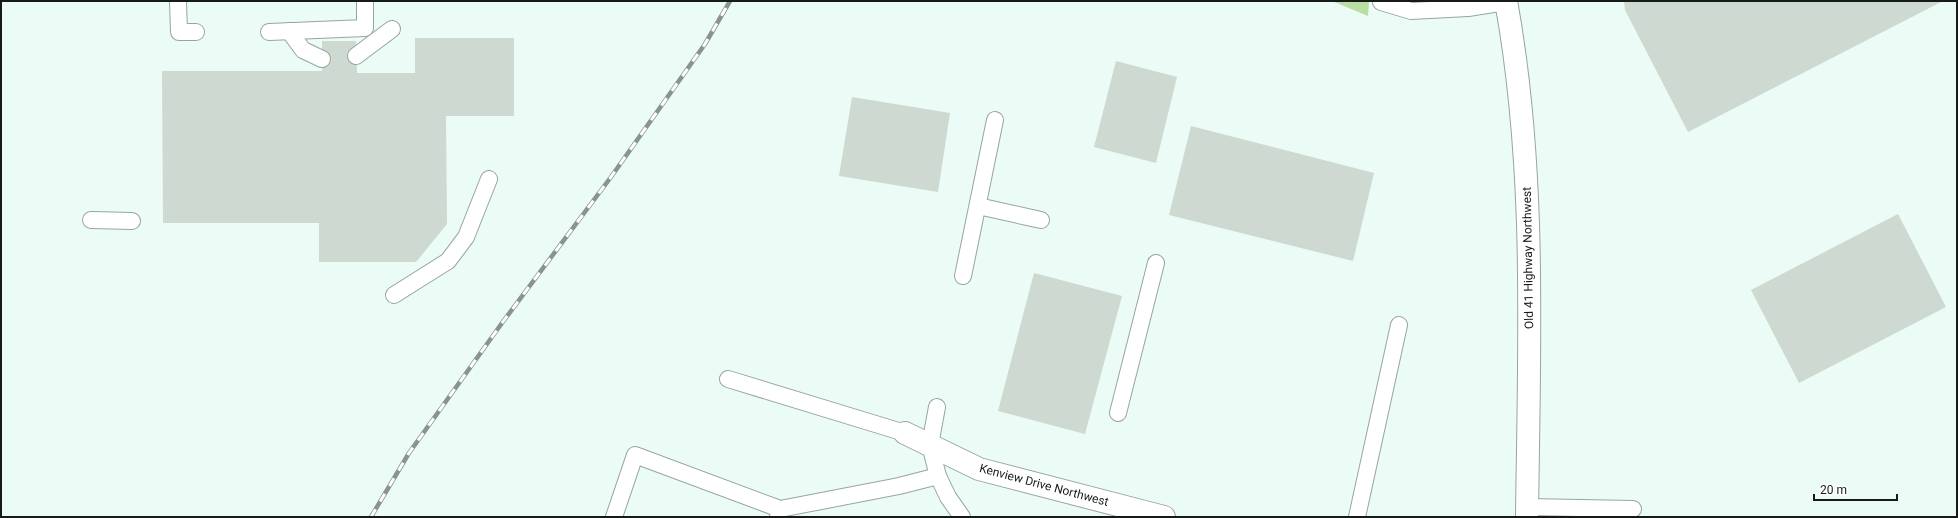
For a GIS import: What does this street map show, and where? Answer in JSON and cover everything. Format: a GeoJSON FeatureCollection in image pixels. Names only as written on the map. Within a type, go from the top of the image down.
{"type":"FeatureCollection","features":[{"type":"Feature","properties":{"kind":"street","name":"Old 41 Highway Northwest"},"geometry":{"type":"LineString","coordinates":[[1506,1],[1518,75],[1526,183],[1529,292],[1527,512]]}},
{"type":"Feature","properties":{"kind":"street","name":"Kenview Drive Northwest"},"geometry":{"type":"LineString","coordinates":[[905,433],[979,469],[1153,516]]}},
{"type":"Feature","properties":{"kind":"lane"},"geometry":{"type":"LineString","coordinates":[[178,1],[179,32],[196,32]]}},
{"type":"Feature","properties":{"kind":"lane"},"geometry":{"type":"LineString","coordinates":[[269,32],[365,28],[365,1]]}},
{"type":"Feature","properties":{"kind":"lane"},"geometry":{"type":"LineString","coordinates":[[1381,2],[1411,11],[1468,8],[1506,1]]}},
{"type":"Feature","properties":{"kind":"lane"},"geometry":{"type":"LineString","coordinates":[[356,56],[392,29]]}},
{"type":"Feature","properties":{"kind":"lane"},"geometry":{"type":"LineString","coordinates":[[289,31],[303,50],[322,59]]}},
{"type":"Feature","properties":{"kind":"lane"},"geometry":{"type":"LineString","coordinates":[[963,276],[996,120]]}},
{"type":"Feature","properties":{"kind":"lane"},"geometry":{"type":"LineString","coordinates":[[394,295],[448,261],[466,237],[489,179]]}},
{"type":"Feature","properties":{"kind":"lane"},"geometry":{"type":"LineString","coordinates":[[978,206],[1041,220]]}},
{"type":"Feature","properties":{"kind":"lane"},"geometry":{"type":"LineString","coordinates":[[91,220],[132,221]]}},
{"type":"Feature","properties":{"kind":"lane"},"geometry":{"type":"LineString","coordinates":[[1118,413],[1156,263]]}},
{"type":"Feature","properties":{"kind":"lane"},"geometry":{"type":"LineString","coordinates":[[1356,517],[1400,325]]}},
{"type":"Feature","properties":{"kind":"lane"},"geometry":{"type":"LineString","coordinates":[[728,379],[905,433]]}},
{"type":"Feature","properties":{"kind":"lane"},"geometry":{"type":"LineString","coordinates":[[937,407],[930,445],[938,476],[948,497],[962,517]]}},
{"type":"Feature","properties":{"kind":"lane"},"geometry":{"type":"LineString","coordinates":[[614,517],[635,455],[779,513],[938,476]]}},
{"type":"Feature","properties":{"kind":"lane"},"geometry":{"type":"LineString","coordinates":[[1527,512],[1632,509]]}},
{"type":"Feature","properties":{"kind":"green space"},"geometry":{"type":"Polygon","coordinates":[[[1332,1],[1369,1],[1368,16],[1332,1]]]}},
{"type":"Feature","properties":{"kind":"building"},"geometry":{"type":"Polygon","coordinates":[[[1624,1],[1943,1],[1688,132],[1625,10],[1624,1]]]}},
{"type":"Feature","properties":{"kind":"building"},"geometry":{"type":"Polygon","coordinates":[[[415,38],[514,38],[514,116],[446,116],[447,224],[416,262],[319,262],[319,223],[163,223],[162,71],[322,71],[322,41],[356,41],[357,73],[415,73],[415,38]]]}},
{"type":"Feature","properties":{"kind":"building"},"geometry":{"type":"Polygon","coordinates":[[[1116,61],[1177,77],[1156,163],[1094,147],[1116,61]]]}},
{"type":"Feature","properties":{"kind":"building"},"geometry":{"type":"Polygon","coordinates":[[[852,97],[950,113],[938,192],[839,176],[852,97]]]}},
{"type":"Feature","properties":{"kind":"building"},"geometry":{"type":"Polygon","coordinates":[[[1191,126],[1374,173],[1353,261],[1169,215],[1191,126]]]}},
{"type":"Feature","properties":{"kind":"building"},"geometry":{"type":"Polygon","coordinates":[[[1898,214],[1946,307],[1799,383],[1751,290],[1898,214]]]}},
{"type":"Feature","properties":{"kind":"building"},"geometry":{"type":"Polygon","coordinates":[[[1034,273],[1122,296],[1085,434],[998,411],[1034,273]]]}},
{"type":"Feature","properties":{"kind":"railway"},"geometry":{"type":"LineString","coordinates":[[371,517],[409,453],[502,323],[611,177],[705,44],[730,1]]}}]}
